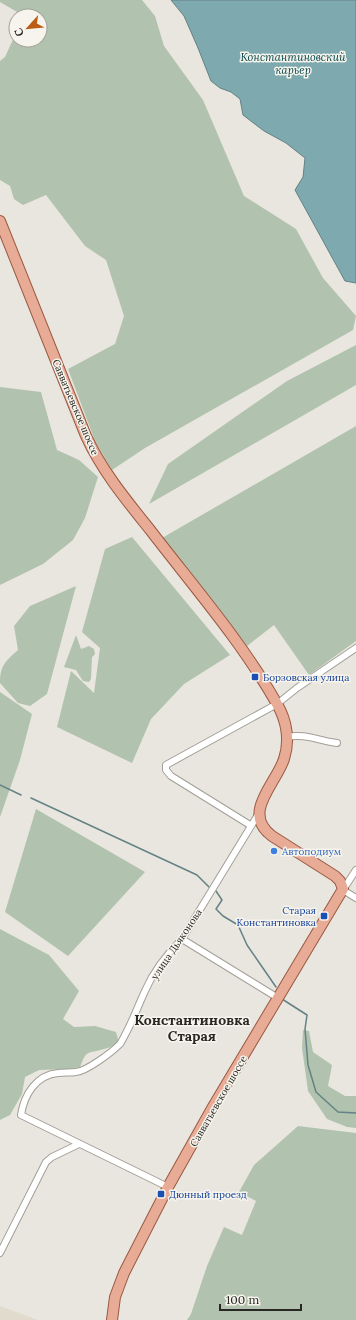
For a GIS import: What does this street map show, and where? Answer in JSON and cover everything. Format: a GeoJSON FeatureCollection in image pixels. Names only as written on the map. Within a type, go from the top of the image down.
{"type":"FeatureCollection","features":[{"type":"Feature","properties":{"kind":"main road","name":"Савватьевское шоссе"},"geometry":{"type":"LineString","coordinates":[[0,221],[86,436],[98,459],[128,502],[243,650],[277,704]]}},
{"type":"Feature","properties":{"kind":"main road","name":"улица Дьяконова"},"geometry":{"type":"LineString","coordinates":[[259,812],[261,803],[283,762],[287,748],[284,720],[277,704]]}},
{"type":"Feature","properties":{"kind":"main road"},"geometry":{"type":"LineString","coordinates":[[259,812],[262,824],[267,832],[335,876],[341,884],[343,890]]}},
{"type":"Feature","properties":{"kind":"main road","name":"Савватьевское шоссе"},"geometry":{"type":"LineString","coordinates":[[112,1320],[115,1297],[124,1273],[168,1187],[214,1105],[343,890]]}},
{"type":"Feature","properties":{"kind":"street"},"geometry":{"type":"LineString","coordinates":[[250,825],[169,774],[165,769],[166,765],[277,704],[297,688],[356,648]]}},
{"type":"Feature","properties":{"kind":"street"},"geometry":{"type":"LineString","coordinates":[[287,737],[302,735],[337,744]]}},
{"type":"Feature","properties":{"kind":"street","name":"улица Дьяконова"},"geometry":{"type":"LineString","coordinates":[[79,1144],[21,1115],[22,1108],[32,1086],[47,1075],[58,1073],[76,1073],[81,1071],[96,1063],[120,1044],[145,990],[168,954],[182,939],[259,812]]}},
{"type":"Feature","properties":{"kind":"street"},"geometry":{"type":"LineString","coordinates":[[356,870],[343,890],[356,898]]}},
{"type":"Feature","properties":{"kind":"street"},"geometry":{"type":"LineString","coordinates":[[182,939],[278,998]]}},
{"type":"Feature","properties":{"kind":"street"},"geometry":{"type":"LineString","coordinates":[[0,1253],[46,1162],[52,1157],[79,1144],[168,1187]]}},
{"type":"Feature","properties":{"kind":"shaded area"},"geometry":{"type":"Polygon","coordinates":[[[0,1306],[38,1320],[0,1320],[0,1306]]]}},
{"type":"Feature","properties":{"kind":"green space"},"geometry":{"type":"Polygon","coordinates":[[[0,0],[142,0],[155,16],[164,46],[203,100],[244,196],[296,229],[323,278],[356,316],[353,330],[145,448],[112,470],[95,441],[68,369],[115,344],[124,316],[106,260],[85,246],[46,195],[23,205],[14,199],[10,186],[0,180],[0,61],[5,57],[9,48],[48,48],[48,8],[10,8],[0,2],[0,0]]]}},
{"type":"Feature","properties":{"kind":"green space"},"geometry":{"type":"Polygon","coordinates":[[[356,345],[356,385],[149,504],[168,464],[287,381],[356,345]]]}},
{"type":"Feature","properties":{"kind":"green space"},"geometry":{"type":"Polygon","coordinates":[[[0,387],[41,392],[57,450],[79,460],[98,477],[85,518],[73,540],[43,564],[0,585],[0,387]]]}},
{"type":"Feature","properties":{"kind":"green space"},"geometry":{"type":"Polygon","coordinates":[[[356,426],[356,641],[309,675],[274,625],[247,646],[162,538],[356,426]]]}},
{"type":"Feature","properties":{"kind":"green space"},"geometry":{"type":"Polygon","coordinates":[[[132,537],[230,655],[184,684],[151,719],[132,763],[57,727],[71,671],[94,693],[100,648],[82,632],[105,549],[132,537]]]}},
{"type":"Feature","properties":{"kind":"green space"},"geometry":{"type":"Polygon","coordinates":[[[76,586],[47,694],[30,706],[18,703],[0,683],[1,672],[4,664],[18,650],[14,626],[30,606],[76,586]]]}},
{"type":"Feature","properties":{"kind":"green space"},"geometry":{"type":"Polygon","coordinates":[[[76,635],[81,649],[89,646],[94,649],[95,654],[92,657],[91,679],[89,682],[83,681],[76,670],[64,667],[76,635]]]}},
{"type":"Feature","properties":{"kind":"green space"},"geometry":{"type":"Polygon","coordinates":[[[0,692],[32,714],[20,760],[0,817],[0,692]]]}},
{"type":"Feature","properties":{"kind":"green space"},"geometry":{"type":"Polygon","coordinates":[[[36,809],[145,872],[68,956],[5,912],[36,809]]]}},
{"type":"Feature","properties":{"kind":"green space"},"geometry":{"type":"Polygon","coordinates":[[[0,929],[49,955],[79,991],[63,1019],[74,1027],[95,1026],[116,1032],[119,1043],[108,1048],[88,1053],[84,1057],[80,1067],[39,1070],[25,1077],[22,1094],[10,1115],[0,1120],[0,929]]]}},
{"type":"Feature","properties":{"kind":"green space"},"geometry":{"type":"Polygon","coordinates":[[[303,1030],[309,1031],[313,1052],[332,1065],[328,1086],[345,1096],[356,1096],[356,1128],[347,1127],[327,1119],[308,1091],[302,1048],[303,1030]]]}},
{"type":"Feature","properties":{"kind":"green space"},"geometry":{"type":"Polygon","coordinates":[[[298,1126],[356,1133],[356,1320],[187,1320],[191,1314],[207,1266],[224,1227],[242,1235],[256,1201],[239,1192],[254,1165],[298,1126]]]}},
{"type":"Feature","properties":{"kind":"water","name":"Константиновский карьер"},"geometry":{"type":"Polygon","coordinates":[[[171,0],[356,0],[356,283],[345,281],[295,190],[303,177],[305,158],[286,143],[264,131],[243,115],[240,99],[231,92],[220,88],[211,81],[184,16],[171,0]]]}},
{"type":"Feature","properties":{"kind":"waterway"},"geometry":{"type":"LineString","coordinates":[[0,785],[21,795]]}},
{"type":"Feature","properties":{"kind":"waterway"},"geometry":{"type":"LineString","coordinates":[[31,798],[197,875],[209,887]]}},
{"type":"Feature","properties":{"kind":"waterway"},"geometry":{"type":"LineString","coordinates":[[216,891],[222,900],[216,909],[223,916],[238,925],[247,945],[276,987]]}},
{"type":"Feature","properties":{"kind":"waterway"},"geometry":{"type":"LineString","coordinates":[[282,999],[307,1015],[305,1029],[308,1065],[316,1092],[338,1112],[356,1113]]}},
{"type":"Feature","properties":{"kind":"place","name":"Борзовская улица"},"geometry":{"type":"Point","coordinates":[255,677]}},
{"type":"Feature","properties":{"kind":"place","name":"Автоподиум"},"geometry":{"type":"Point","coordinates":[274,851]}},
{"type":"Feature","properties":{"kind":"place","name":"Старая Константиновка"},"geometry":{"type":"Point","coordinates":[324,916]}},
{"type":"Feature","properties":{"kind":"place","name":"Дюнный проезд"},"geometry":{"type":"Point","coordinates":[161,1194]}},
{"type":"Feature","properties":{"kind":"district","name":"Константиновка Старая"},"geometry":{"type":"Point","coordinates":[192,1028]}}]}
